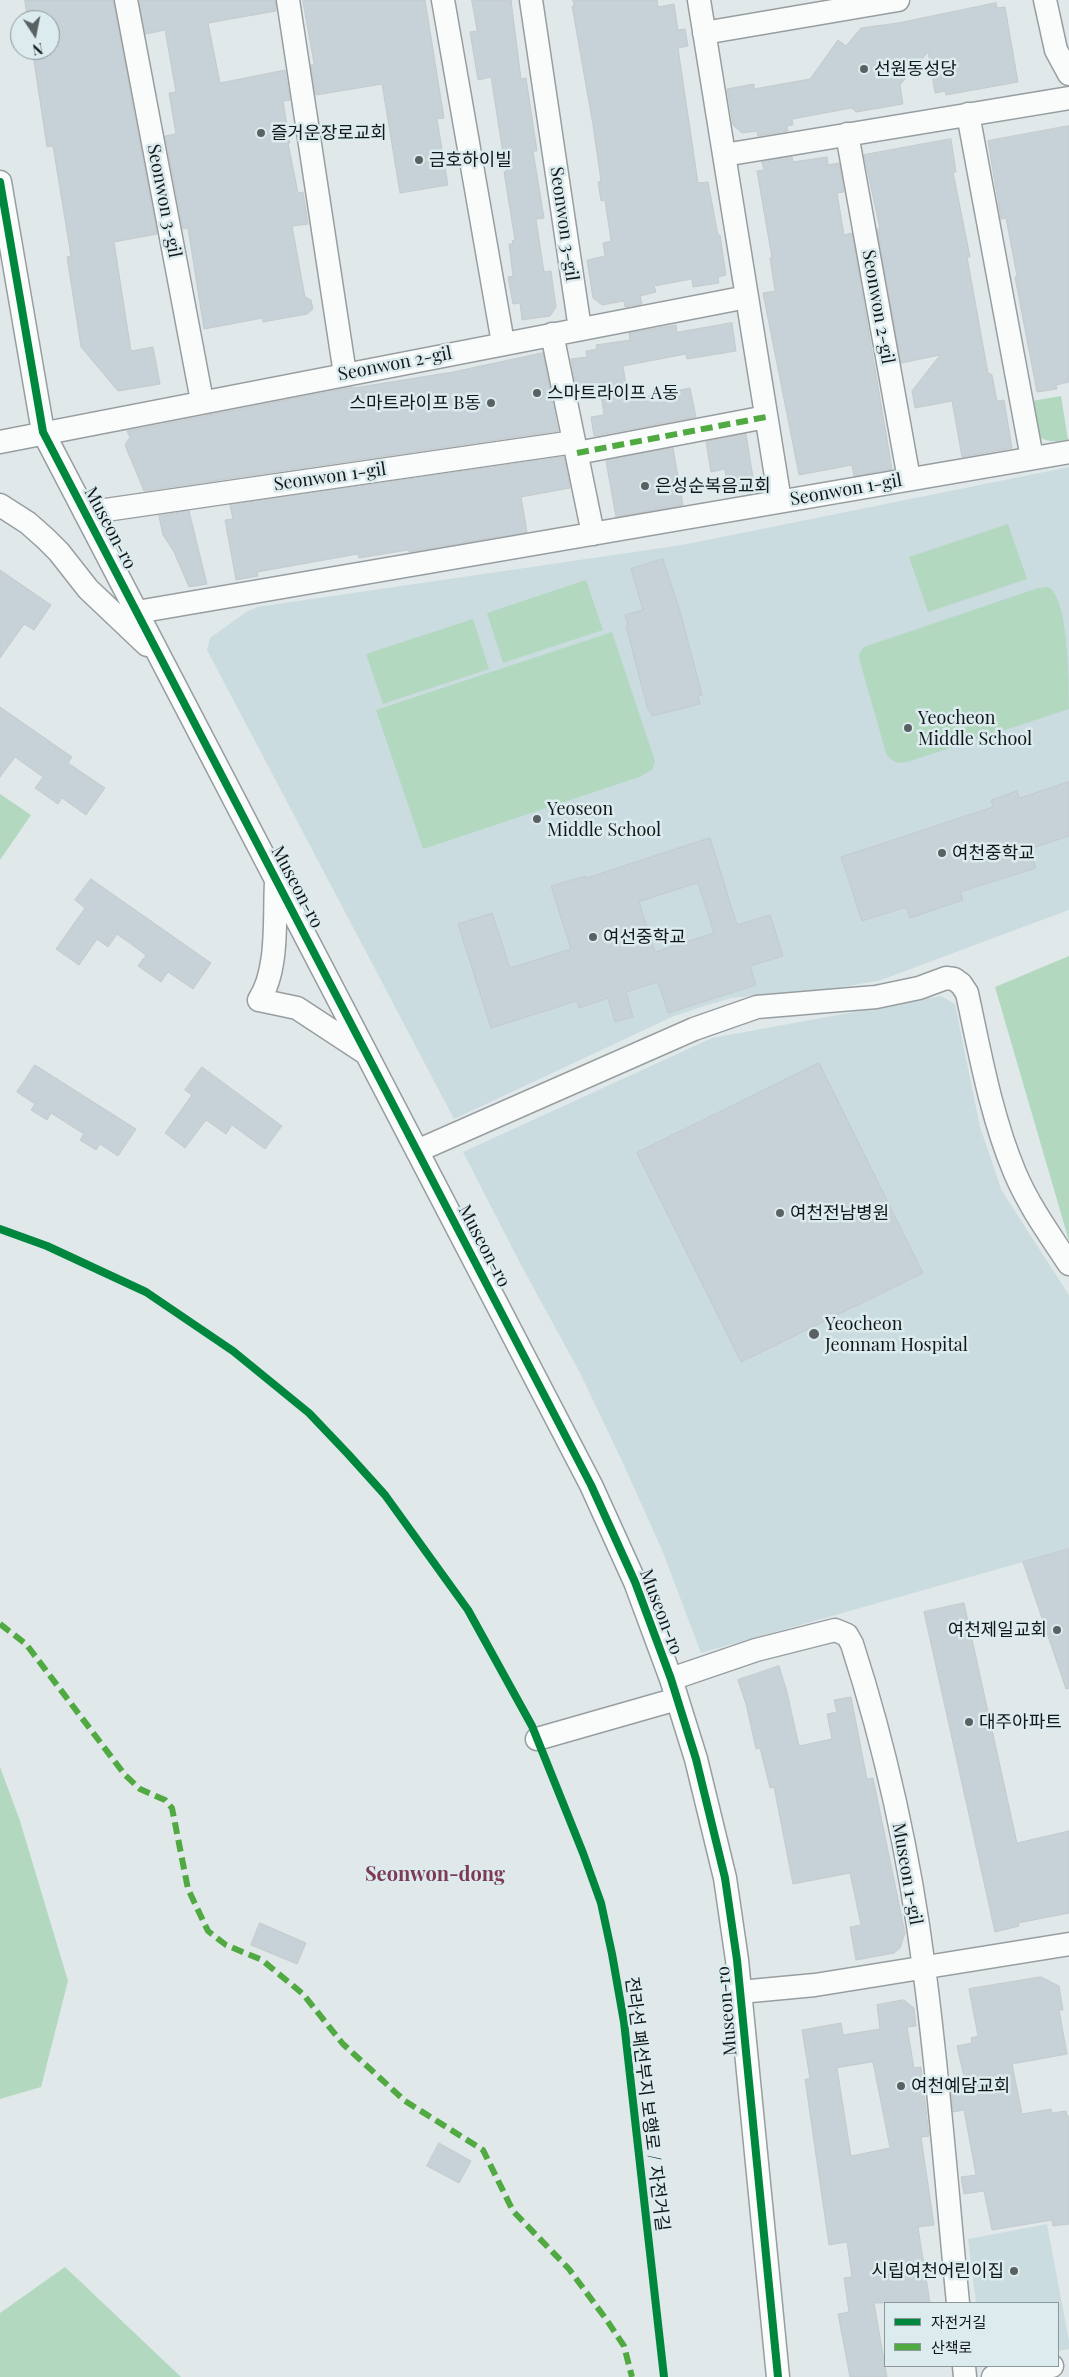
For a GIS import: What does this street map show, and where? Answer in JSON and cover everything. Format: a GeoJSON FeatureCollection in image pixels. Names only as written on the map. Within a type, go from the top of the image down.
{"type":"FeatureCollection","features":[{"type":"Feature","properties":{"kind":"street","name":"Seonwon 3-gil"},"geometry":{"type":"LineString","coordinates":[[126,0],[202,401]]}},
{"type":"Feature","properties":{"kind":"street"},"geometry":{"type":"LineString","coordinates":[[288,0],[345,374]]}},
{"type":"Feature","properties":{"kind":"street"},"geometry":{"type":"LineString","coordinates":[[443,0],[503,344]]}},
{"type":"Feature","properties":{"kind":"street","name":"Seonwon 3-gil"},"geometry":{"type":"LineString","coordinates":[[531,0],[580,329]]}},
{"type":"Feature","properties":{"kind":"street"},"geometry":{"type":"LineString","coordinates":[[699,0],[780,502]]}},
{"type":"Feature","properties":{"kind":"street"},"geometry":{"type":"LineString","coordinates":[[704,33],[898,0]]}},
{"type":"Feature","properties":{"kind":"street"},"geometry":{"type":"LineString","coordinates":[[1045,0],[1056,50],[1069,74]]}},
{"type":"Feature","properties":{"kind":"street"},"geometry":{"type":"LineString","coordinates":[[724,155],[1069,98]]}},
{"type":"Feature","properties":{"kind":"street"},"geometry":{"type":"LineString","coordinates":[[968,114],[1032,458]]}},
{"type":"Feature","properties":{"kind":"street","name":"Seonwon 2-gil"},"geometry":{"type":"LineString","coordinates":[[847,134],[909,479]]}},
{"type":"Feature","properties":{"kind":"street","name":"Museon-ro"},"geometry":{"type":"LineString","coordinates":[[0,182],[43,432],[591,1485],[635,1582],[674,1689],[696,1759],[718,1846],[732,1920],[778,2377]]}},
{"type":"Feature","properties":{"kind":"street"},"geometry":{"type":"LineString","coordinates":[[0,281],[10,243]]}},
{"type":"Feature","properties":{"kind":"street","name":"Seonwon 2-gil"},"geometry":{"type":"LineString","coordinates":[[0,442],[202,401],[747,297]]}},
{"type":"Feature","properties":{"kind":"street"},"geometry":{"type":"LineString","coordinates":[[552,334],[594,534]]}},
{"type":"Feature","properties":{"kind":"street","name":"Seonwon 1-gil"},"geometry":{"type":"LineString","coordinates":[[85,513],[576,447],[766,417]]}},
{"type":"Feature","properties":{"kind":"street","name":"Seonwon 1-gil"},"geometry":{"type":"LineString","coordinates":[[137,612],[1069,452]]}},
{"type":"Feature","properties":{"kind":"street"},"geometry":{"type":"LineString","coordinates":[[0,505],[28,523],[46,539],[59,552],[88,589],[161,658]]}},
{"type":"Feature","properties":{"kind":"street"},"geometry":{"type":"LineString","coordinates":[[276,881],[270,972],[266,990],[259,1000],[297,1008],[366,1053]]}},
{"type":"Feature","properties":{"kind":"street"},"geometry":{"type":"LineString","coordinates":[[417,1151],[694,1029],[757,1007],[876,997],[919,988],[946,978],[954,980],[968,993],[998,1126],[1015,1174],[1030,1204],[1069,1264]]}},
{"type":"Feature","properties":{"kind":"street","name":"Museon 1-gil"},"geometry":{"type":"LineString","coordinates":[[537,1740],[674,1689],[756,1650],[836,1630],[847,1635],[858,1665],[890,1786],[900,1830],[924,1968],[958,2302]]}},
{"type":"Feature","properties":{"kind":"street"},"geometry":{"type":"LineString","coordinates":[[740,1992],[815,1985],[1068,1949]]}},
{"type":"Feature","properties":{"kind":"street"},"geometry":{"type":"LineString","coordinates":[[993,2377],[1047,2367]]}},
{"type":"Feature","properties":{"kind":"shaded area","name":"Yeoseon Middle School"},"geometry":{"type":"Polygon","coordinates":[[[1069,467],[1069,910],[881,980],[838,988],[731,998],[698,1008],[672,1017],[454,1119],[207,650],[210,638],[246,612],[257,607],[682,545],[1069,467]]]}},
{"type":"Feature","properties":{"kind":"shaded area","name":"Yeocheon Jeonnam Hospital"},"geometry":{"type":"Polygon","coordinates":[[[941,996],[955,1004],[980,1127],[1002,1191],[1069,1295],[1069,1549],[701,1653],[662,1550],[622,1461],[580,1373],[521,1265],[463,1152],[712,1038],[941,996]]]}},
{"type":"Feature","properties":{"kind":"shaded area","name":"시립여천어린이집"},"geometry":{"type":"Polygon","coordinates":[[[1047,2224],[1069,2349],[1059,2351],[1059,2302],[976,2302],[968,2239],[1047,2224]]]}},
{"type":"Feature","properties":{"kind":"green space"},"geometry":{"type":"Polygon","coordinates":[[[1061,396],[1068,440],[1054,441],[1043,439],[1039,437],[1032,401],[1061,396]]]}},
{"type":"Feature","properties":{"kind":"green space"},"geometry":{"type":"Polygon","coordinates":[[[1008,524],[1027,579],[928,612],[909,557],[1008,524]]]}},
{"type":"Feature","properties":{"kind":"green space"},"geometry":{"type":"Polygon","coordinates":[[[586,580],[603,630],[503,663],[487,613],[586,580]]]}},
{"type":"Feature","properties":{"kind":"green space"},"geometry":{"type":"Polygon","coordinates":[[[1048,587],[1055,594],[1064,623],[1068,662],[1069,709],[907,762],[901,763],[892,760],[886,753],[860,662],[859,654],[864,647],[1038,588],[1048,587]]]}},
{"type":"Feature","properties":{"kind":"green space"},"geometry":{"type":"Polygon","coordinates":[[[473,619],[489,669],[383,704],[366,654],[473,619]]]}},
{"type":"Feature","properties":{"kind":"green space"},"geometry":{"type":"Polygon","coordinates":[[[612,632],[655,761],[652,770],[639,777],[423,849],[376,710],[612,632]]]}},
{"type":"Feature","properties":{"kind":"green space"},"geometry":{"type":"Polygon","coordinates":[[[0,794],[31,815],[0,860],[0,794]]]}},
{"type":"Feature","properties":{"kind":"green space"},"geometry":{"type":"Polygon","coordinates":[[[1069,956],[1069,1241],[995,987],[1069,956]]]}},
{"type":"Feature","properties":{"kind":"green space"},"geometry":{"type":"Polygon","coordinates":[[[0,1767],[20,1821],[68,1981],[41,2087],[0,2099],[0,1767]]]}},
{"type":"Feature","properties":{"kind":"green space"},"geometry":{"type":"Polygon","coordinates":[[[65,2267],[181,2377],[0,2377],[0,2313],[65,2267]]]}},
{"type":"Feature","properties":{"kind":"building"},"geometry":{"type":"Polygon","coordinates":[[[25,0],[113,0],[157,234],[114,242],[131,351],[153,347],[160,384],[118,391],[81,347],[67,257],[71,256],[53,146],[47,147],[34,60],[60,60],[60,10],[26,10],[25,0]]]}},
{"type":"Feature","properties":{"kind":"building"},"geometry":{"type":"Polygon","coordinates":[[[139,0],[275,0],[276,11],[208,23],[220,83],[285,70],[290,100],[283,101],[290,143],[288,143],[298,193],[303,192],[308,224],[292,226],[305,297],[311,300],[313,309],[307,314],[263,322],[263,318],[204,329],[188,228],[183,229],[165,136],[176,134],[169,93],[176,92],[165,30],[146,34],[139,0]]]}},
{"type":"Feature","properties":{"kind":"building"},"geometry":{"type":"Polygon","coordinates":[[[303,0],[425,0],[444,118],[437,119],[448,185],[400,193],[382,84],[316,95],[311,65],[314,65],[303,0]]]}},
{"type":"Feature","properties":{"kind":"building"},"geometry":{"type":"Polygon","coordinates":[[[472,0],[511,0],[521,79],[526,78],[537,151],[533,151],[544,218],[536,219],[544,272],[551,271],[556,307],[550,316],[522,320],[520,303],[513,304],[508,277],[513,276],[509,244],[513,244],[512,241],[515,240],[504,172],[506,172],[491,77],[478,80],[470,32],[477,31],[472,0]]]}},
{"type":"Feature","properties":{"kind":"building"},"geometry":{"type":"Polygon","coordinates":[[[573,0],[657,0],[658,7],[674,4],[678,30],[685,29],[688,46],[678,48],[698,183],[708,182],[718,235],[720,235],[726,275],[718,277],[719,283],[693,287],[692,279],[654,286],[656,292],[640,296],[642,304],[625,307],[624,301],[602,305],[593,298],[587,260],[605,256],[603,243],[611,241],[605,200],[601,201],[598,182],[601,181],[572,6],[574,6],[573,0]]]}},
{"type":"Feature","properties":{"kind":"building"},"geometry":{"type":"Polygon","coordinates":[[[996,3],[997,8],[1005,7],[1018,82],[946,95],[945,91],[935,93],[928,52],[900,85],[903,104],[856,112],[852,108],[792,119],[793,125],[787,126],[788,131],[758,136],[757,131],[742,133],[733,125],[727,89],[754,84],[754,89],[810,79],[838,40],[846,46],[861,28],[898,23],[996,3]]]}},
{"type":"Feature","properties":{"kind":"building"},"geometry":{"type":"Polygon","coordinates":[[[1069,126],[1069,382],[1056,385],[1057,389],[1037,392],[1006,218],[1001,219],[988,141],[1069,126]]]}},
{"type":"Feature","properties":{"kind":"building"},"geometry":{"type":"Polygon","coordinates":[[[951,139],[956,172],[953,172],[970,257],[967,257],[988,373],[992,375],[997,401],[1004,400],[1012,448],[962,457],[952,401],[915,408],[912,391],[940,355],[901,363],[877,229],[880,229],[864,155],[951,139]]]}},
{"type":"Feature","properties":{"kind":"building"},"geometry":{"type":"Polygon","coordinates":[[[792,157],[793,162],[827,157],[828,165],[839,163],[844,192],[837,193],[844,235],[852,233],[892,469],[854,476],[852,465],[799,475],[763,293],[775,291],[770,258],[772,258],[757,171],[764,170],[762,162],[792,157]]]}},
{"type":"Feature","properties":{"kind":"building"},"geometry":{"type":"Polygon","coordinates":[[[732,323],[736,351],[687,359],[686,354],[623,366],[628,400],[690,388],[696,417],[594,436],[591,417],[604,415],[599,382],[576,386],[571,359],[587,357],[586,351],[597,349],[596,345],[630,340],[629,333],[676,325],[677,332],[732,323]]]}},
{"type":"Feature","properties":{"kind":"building"},"geometry":{"type":"Polygon","coordinates":[[[543,353],[558,431],[144,491],[125,445],[130,437],[127,431],[353,387],[453,372],[543,353]]]}},
{"type":"Feature","properties":{"kind":"building"},"geometry":{"type":"Polygon","coordinates":[[[746,434],[755,490],[728,494],[725,469],[711,472],[706,442],[746,434]]]}},
{"type":"Feature","properties":{"kind":"building","name":"은성순복음교회"},"geometry":{"type":"Polygon","coordinates":[[[673,448],[683,505],[616,517],[606,461],[673,448]]]}},
{"type":"Feature","properties":{"kind":"building"},"geometry":{"type":"Polygon","coordinates":[[[564,457],[570,488],[521,497],[527,532],[409,552],[408,550],[359,558],[358,554],[257,572],[258,576],[236,580],[225,520],[233,519],[230,505],[564,457]]]}},
{"type":"Feature","properties":{"kind":"building"},"geometry":{"type":"Polygon","coordinates":[[[189,511],[207,584],[189,587],[174,552],[163,535],[159,516],[189,511]]]}},
{"type":"Feature","properties":{"kind":"building"},"geometry":{"type":"Polygon","coordinates":[[[663,559],[680,611],[702,695],[698,696],[700,704],[652,716],[650,710],[648,710],[626,626],[628,625],[625,615],[643,610],[631,569],[663,559]]]}},
{"type":"Feature","properties":{"kind":"building"},"geometry":{"type":"Polygon","coordinates":[[[0,570],[51,605],[34,630],[24,624],[0,658],[0,570]]]}},
{"type":"Feature","properties":{"kind":"building"},"geometry":{"type":"Polygon","coordinates":[[[0,707],[72,757],[68,763],[105,788],[86,815],[62,798],[58,804],[35,788],[43,777],[15,757],[0,777],[0,707]]]}},
{"type":"Feature","properties":{"kind":"building","name":"여천중학교"},"geometry":{"type":"Polygon","coordinates":[[[1069,782],[1069,836],[1030,849],[1036,868],[960,892],[963,900],[910,918],[906,907],[862,921],[841,857],[993,807],[991,800],[1017,791],[1019,798],[1069,782]]]}},
{"type":"Feature","properties":{"kind":"building","name":"여선중학교"},"geometry":{"type":"Polygon","coordinates":[[[710,838],[737,925],[770,915],[783,956],[750,966],[756,985],[668,1013],[658,982],[626,992],[633,1017],[615,1022],[608,998],[579,1008],[577,1001],[491,1028],[458,924],[492,913],[510,968],[571,949],[551,886],[585,876],[586,878],[710,838]],[[698,883],[639,902],[655,952],[714,933],[698,883]]]}},
{"type":"Feature","properties":{"kind":"building"},"geometry":{"type":"Polygon","coordinates":[[[91,879],[211,963],[193,989],[168,972],[161,982],[138,966],[146,955],[117,934],[108,947],[97,939],[79,965],[56,949],[85,908],[75,900],[91,879]]]}},
{"type":"Feature","properties":{"kind":"building","name":"여천전남병원"},"geometry":{"type":"Polygon","coordinates":[[[819,1063],[923,1273],[741,1362],[637,1153],[819,1063]]]}},
{"type":"Feature","properties":{"kind":"building"},"geometry":{"type":"Polygon","coordinates":[[[35,1065],[136,1129],[118,1156],[100,1144],[96,1150],[80,1140],[84,1134],[51,1113],[47,1120],[31,1110],[35,1104],[17,1092],[35,1065]]]}},
{"type":"Feature","properties":{"kind":"building"},"geometry":{"type":"Polygon","coordinates":[[[202,1067],[282,1126],[265,1149],[232,1125],[226,1134],[206,1120],[185,1148],[165,1133],[192,1095],[185,1090],[202,1067]]]}},
{"type":"Feature","properties":{"kind":"building","name":"여천제일교회"},"geometry":{"type":"Polygon","coordinates":[[[1069,1549],[1069,1688],[1066,1689],[1023,1562],[1069,1549]]]}},
{"type":"Feature","properties":{"kind":"building","name":"대주아파트"},"geometry":{"type":"Polygon","coordinates":[[[964,1603],[1017,1843],[1069,1831],[1069,1913],[1018,1923],[1019,1926],[995,1932],[924,1612],[964,1603]]]}},
{"type":"Feature","properties":{"kind":"building"},"geometry":{"type":"Polygon","coordinates":[[[779,1666],[799,1746],[832,1739],[827,1714],[837,1712],[834,1700],[851,1697],[867,1779],[873,1778],[905,1933],[900,1948],[894,1953],[856,1960],[850,1927],[861,1925],[850,1873],[793,1884],[774,1787],[770,1788],[760,1748],[756,1749],[746,1704],[738,1680],[779,1666]]]}},
{"type":"Feature","properties":{"kind":"building"},"geometry":{"type":"Polygon","coordinates":[[[260,1923],[306,1943],[297,1964],[251,1945],[260,1923]]]}},
{"type":"Feature","properties":{"kind":"building"},"geometry":{"type":"Polygon","coordinates":[[[1041,1977],[1059,1986],[1063,2010],[1059,2010],[1067,2054],[1012,2064],[1022,2114],[1051,2109],[1052,2113],[1066,2111],[1067,2116],[1069,2116],[1069,2224],[1053,2226],[1052,2220],[992,2230],[984,2191],[964,2194],[961,2177],[976,2175],[964,2110],[953,2112],[950,2080],[964,2077],[957,2046],[972,2043],[971,2038],[978,2036],[969,1989],[1041,1977]]]}},
{"type":"Feature","properties":{"kind":"building"},"geometry":{"type":"Polygon","coordinates":[[[904,2000],[914,2008],[916,2026],[907,2027],[914,2068],[921,2067],[929,2136],[921,2137],[934,2225],[918,2227],[930,2302],[874,2303],[887,2377],[850,2377],[838,2314],[849,2312],[844,2278],[852,2277],[847,2242],[829,2245],[805,2079],[810,2079],[802,2030],[841,2023],[843,2035],[880,2029],[877,2005],[904,2000]],[[873,2062],[837,2068],[851,2156],[890,2148],[873,2062]]]}},
{"type":"Feature","properties":{"kind":"building"},"geometry":{"type":"Polygon","coordinates":[[[439,2143],[471,2161],[459,2183],[427,2166],[439,2143]]]}},
{"type":"Feature","properties":{"kind":"marked path"},"geometry":{"type":"LineString","coordinates":[[577,453],[766,417]]}},
{"type":"Feature","properties":{"kind":"marked path"},"geometry":{"type":"LineString","coordinates":[[0,1624],[26,1644],[125,1775],[140,1789],[165,1800],[172,1808],[188,1889],[208,1931],[226,1945],[262,1960],[303,1994],[343,2044],[405,2101],[483,2150],[513,2211],[569,2269],[624,2346],[632,2377]]}},
{"type":"Feature","properties":{"kind":"cycle path"},"geometry":{"type":"LineString","coordinates":[[0,182],[43,432],[591,1485],[635,1582],[671,1679],[696,1759],[725,1878],[737,1960],[778,2377]]}},
{"type":"Feature","properties":{"kind":"cycle path","name":"전라선 폐선부지 보행로 / 자전거길"},"geometry":{"type":"LineString","coordinates":[[0,1229],[47,1246],[146,1292],[233,1351],[309,1413],[348,1454],[385,1495],[468,1610],[532,1726],[601,1903],[624,2022],[664,2377]]}},
{"type":"Feature","properties":{"kind":"place","name":"선원동성당"},"geometry":{"type":"Point","coordinates":[864,69]}},
{"type":"Feature","properties":{"kind":"place","name":"즐거운장로교회"},"geometry":{"type":"Point","coordinates":[261,133]}},
{"type":"Feature","properties":{"kind":"place","name":"금호하이빌"},"geometry":{"type":"Point","coordinates":[419,160]}},
{"type":"Feature","properties":{"kind":"place","name":"스마트라이프 A동"},"geometry":{"type":"Point","coordinates":[537,393]}},
{"type":"Feature","properties":{"kind":"place","name":"스마트라이프 B동"},"geometry":{"type":"Point","coordinates":[491,403]}},
{"type":"Feature","properties":{"kind":"place","name":"은성순복음교회"},"geometry":{"type":"Point","coordinates":[645,486]}},
{"type":"Feature","properties":{"kind":"place","name":"Yeocheon Middle School"},"geometry":{"type":"Point","coordinates":[908,728]}},
{"type":"Feature","properties":{"kind":"place","name":"Yeoseon Middle School"},"geometry":{"type":"Point","coordinates":[537,819]}},
{"type":"Feature","properties":{"kind":"place","name":"여천중학교"},"geometry":{"type":"Point","coordinates":[942,853]}},
{"type":"Feature","properties":{"kind":"place","name":"여선중학교"},"geometry":{"type":"Point","coordinates":[593,937]}},
{"type":"Feature","properties":{"kind":"place","name":"여천전남병원"},"geometry":{"type":"Point","coordinates":[780,1213]}},
{"type":"Feature","properties":{"kind":"place","name":"Yeocheon Jeonnam Hospital"},"geometry":{"type":"Point","coordinates":[814,1334]}},
{"type":"Feature","properties":{"kind":"place","name":"여천제일교회"},"geometry":{"type":"Point","coordinates":[1057,1630]}},
{"type":"Feature","properties":{"kind":"place","name":"대주아파트"},"geometry":{"type":"Point","coordinates":[969,1722]}},
{"type":"Feature","properties":{"kind":"place","name":"여천예담교회"},"geometry":{"type":"Point","coordinates":[901,2086]}},
{"type":"Feature","properties":{"kind":"place","name":"시립여천어린이집"},"geometry":{"type":"Point","coordinates":[1014,2271]}},
{"type":"Feature","properties":{"kind":"district","name":"Seonwon-dong"},"geometry":{"type":"Point","coordinates":[435,1875]}}]}
